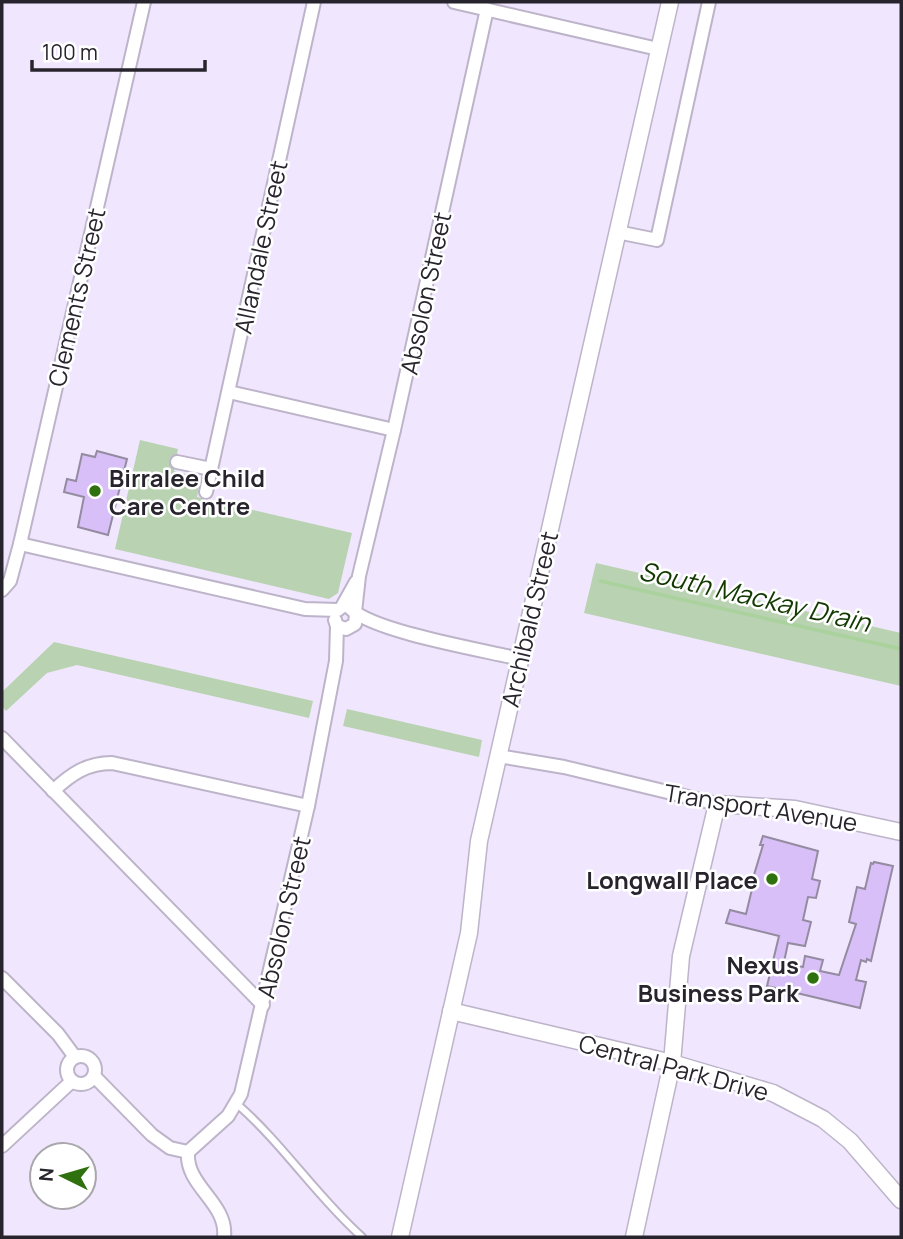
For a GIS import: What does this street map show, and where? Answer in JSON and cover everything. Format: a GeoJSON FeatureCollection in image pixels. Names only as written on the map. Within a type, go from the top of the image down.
{"type":"FeatureCollection","features":[{"type":"Feature","properties":{"kind":"street","name":"Clements Street"},"geometry":{"type":"LineString","coordinates":[[2,590],[10,581],[20,544],[144,2]]}},
{"type":"Feature","properties":{"kind":"street","name":"Allandale Street"},"geometry":{"type":"LineString","coordinates":[[206,492],[314,2]]}},
{"type":"Feature","properties":{"kind":"street"},"geometry":{"type":"LineString","coordinates":[[454,2],[658,49]]}},
{"type":"Feature","properties":{"kind":"street","name":"Archibald Street"},"geometry":{"type":"LineString","coordinates":[[400,1237],[468,933],[479,841],[670,2]]}},
{"type":"Feature","properties":{"kind":"street"},"geometry":{"type":"LineString","coordinates":[[617,232],[657,240],[709,2]]}},
{"type":"Feature","properties":{"kind":"street","name":"Absolon Street"},"geometry":{"type":"LineString","coordinates":[[188,1152],[228,1116],[237,1104],[263,1005],[308,806],[336,661],[394,430],[487,9]]}},
{"type":"Feature","properties":{"kind":"street"},"geometry":{"type":"LineString","coordinates":[[229,391],[394,430]]}},
{"type":"Feature","properties":{"kind":"street"},"geometry":{"type":"LineString","coordinates":[[177,463],[211,469]]}},
{"type":"Feature","properties":{"kind":"street"},"geometry":{"type":"LineString","coordinates":[[20,544],[305,609],[349,616],[520,659]]}},
{"type":"Feature","properties":{"kind":"street"},"geometry":{"type":"LineString","coordinates":[[305,609],[337,625]]}},
{"type":"Feature","properties":{"kind":"street","name":"Absolon Street"},"geometry":{"type":"LineString","coordinates":[[336,661],[335,616],[349,616]]}},
{"type":"Feature","properties":{"kind":"street"},"geometry":{"type":"LineString","coordinates":[[2,738],[263,1005]]}},
{"type":"Feature","properties":{"kind":"street","name":"Transport Avenue"},"geometry":{"type":"LineString","coordinates":[[498,756],[564,768],[717,804],[795,809],[901,832]]}},
{"type":"Feature","properties":{"kind":"street"},"geometry":{"type":"LineString","coordinates":[[53,791],[78,771],[97,763],[112,763],[308,806]]}},
{"type":"Feature","properties":{"kind":"street"},"geometry":{"type":"LineString","coordinates":[[634,1237],[672,1063],[681,956],[717,804]]}},
{"type":"Feature","properties":{"kind":"street"},"geometry":{"type":"LineString","coordinates":[[2,978],[58,1034],[75,1057]]}},
{"type":"Feature","properties":{"kind":"street","name":"Central Park Drive"},"geometry":{"type":"LineString","coordinates":[[451,1011],[672,1063],[773,1093],[823,1119],[850,1141],[901,1200]]}},
{"type":"Feature","properties":{"kind":"street"},"geometry":{"type":"LineString","coordinates":[[81,1055],[92,1060],[95,1066],[94,1076],[83,1084],[72,1081],[67,1071],[75,1057],[81,1055]]}},
{"type":"Feature","properties":{"kind":"street"},"geometry":{"type":"LineString","coordinates":[[94,1076],[152,1135],[170,1148],[188,1152],[187,1164],[192,1175],[220,1212],[226,1226],[225,1237]]}},
{"type":"Feature","properties":{"kind":"street"},"geometry":{"type":"LineString","coordinates":[[2,1146],[72,1081]]}},
{"type":"Feature","properties":{"kind":"lane"},"geometry":{"type":"LineString","coordinates":[[237,1104],[256,1120],[362,1237]]}},
{"type":"Feature","properties":{"kind":"green space"},"geometry":{"type":"Polygon","coordinates":[[[140,440],[178,449],[174,471],[198,477],[200,481],[197,497],[352,533],[338,593],[329,599],[115,549],[140,440]]]}},
{"type":"Feature","properties":{"kind":"green space"},"geometry":{"type":"Polygon","coordinates":[[[596,563],[901,633],[901,686],[584,613],[596,563]]]}},
{"type":"Feature","properties":{"kind":"green space"},"geometry":{"type":"Polygon","coordinates":[[[54,642],[313,701],[309,718],[77,665],[47,673],[6,711],[2,706],[2,692],[54,642]]]}},
{"type":"Feature","properties":{"kind":"green space"},"geometry":{"type":"Polygon","coordinates":[[[347,709],[482,740],[479,757],[343,726],[347,709]]]}},
{"type":"Feature","properties":{"kind":"building"},"geometry":{"type":"Polygon","coordinates":[[[97,451],[127,459],[108,535],[78,527],[84,497],[64,492],[67,479],[76,481],[82,454],[95,457],[97,451]]]}},
{"type":"Feature","properties":{"kind":"building"},"geometry":{"type":"Polygon","coordinates":[[[763,836],[818,851],[812,879],[820,881],[816,898],[808,897],[803,920],[811,922],[805,946],[788,943],[784,962],[803,967],[805,956],[823,960],[820,971],[839,975],[856,924],[849,922],[857,887],[865,889],[871,863],[893,866],[871,961],[861,960],[856,980],[866,982],[860,1008],[767,986],[779,936],[726,923],[730,910],[746,914],[763,836]]]}},
{"type":"Feature","properties":{"kind":"waterway","name":"South Mackay Drain"},"geometry":{"type":"LineString","coordinates":[[600,581],[901,649]]}},
{"type":"Feature","properties":{"kind":"place","name":"Birralee Child Care Centre"},"geometry":{"type":"Point","coordinates":[95,491]}},
{"type":"Feature","properties":{"kind":"place","name":"Longwall Place"},"geometry":{"type":"Point","coordinates":[772,879]}},
{"type":"Feature","properties":{"kind":"place","name":"Nexus Business Park"},"geometry":{"type":"Point","coordinates":[813,978]}}]}
